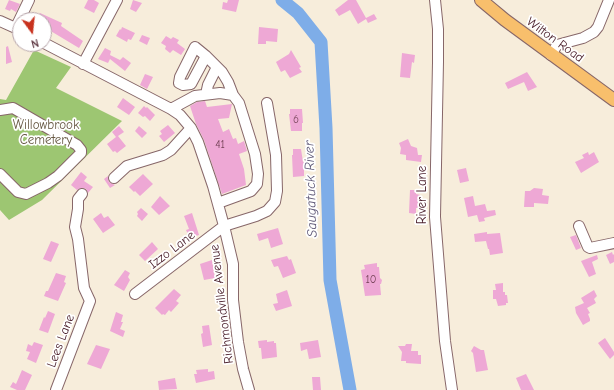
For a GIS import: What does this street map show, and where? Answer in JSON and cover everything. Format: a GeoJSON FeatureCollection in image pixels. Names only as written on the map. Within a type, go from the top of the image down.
{"type":"FeatureCollection","features":[{"type":"Feature","properties":{"kind":"main road","name":"Wilton Road"},"geometry":{"type":"LineString","coordinates":[[481,0],[551,55],[614,100]]}},
{"type":"Feature","properties":{"kind":"street"},"geometry":{"type":"LineString","coordinates":[[24,12],[29,0]]}},
{"type":"Feature","properties":{"kind":"street"},"geometry":{"type":"LineString","coordinates":[[83,64],[117,0]]}},
{"type":"Feature","properties":{"kind":"street","name":"River Lane"},"geometry":{"type":"LineString","coordinates":[[435,0],[438,29],[435,217],[445,341],[452,390]]}},
{"type":"Feature","properties":{"kind":"street"},"geometry":{"type":"LineString","coordinates":[[551,55],[557,45],[583,38],[594,32],[598,27],[609,0]]}},
{"type":"Feature","properties":{"kind":"street"},"geometry":{"type":"LineString","coordinates":[[0,21],[12,26]]}},
{"type":"Feature","properties":{"kind":"street","name":"Richmondville Avenue"},"geometry":{"type":"LineString","coordinates":[[52,47],[171,109],[180,115],[191,128],[198,142],[218,203],[233,264],[233,300],[238,342],[249,390]]}},
{"type":"Feature","properties":{"kind":"street"},"geometry":{"type":"LineString","coordinates":[[191,84],[180,84],[179,80],[195,47],[206,56],[225,77],[239,104],[255,154],[258,174],[255,188],[246,194],[218,203]]}},
{"type":"Feature","properties":{"kind":"street"},"geometry":{"type":"LineString","coordinates":[[195,96],[191,84],[206,56]]}},
{"type":"Feature","properties":{"kind":"street"},"geometry":{"type":"LineString","coordinates":[[206,94],[208,85],[217,67]]}},
{"type":"Feature","properties":{"kind":"street"},"geometry":{"type":"LineString","coordinates":[[171,109],[195,96],[220,93],[233,95]]}},
{"type":"Feature","properties":{"kind":"street"},"geometry":{"type":"LineString","coordinates":[[224,226],[262,214],[275,202],[277,191],[276,155],[267,103]]}},
{"type":"Feature","properties":{"kind":"street"},"geometry":{"type":"LineString","coordinates":[[0,110],[13,108],[77,145],[81,150],[81,153],[58,176],[26,194],[18,192],[0,174]]}},
{"type":"Feature","properties":{"kind":"street"},"geometry":{"type":"LineString","coordinates":[[114,178],[127,166],[163,155],[171,150],[191,128]]}},
{"type":"Feature","properties":{"kind":"street","name":"Lees Lane"},"geometry":{"type":"LineString","coordinates":[[56,390],[90,301],[84,288],[78,239],[75,227],[78,199],[82,194]]}},
{"type":"Feature","properties":{"kind":"street","name":"Izzo Lane"},"geometry":{"type":"LineString","coordinates":[[135,294],[224,226]]}},
{"type":"Feature","properties":{"kind":"street"},"geometry":{"type":"LineString","coordinates":[[579,226],[588,247],[590,248],[614,243]]}},
{"type":"Feature","properties":{"kind":"green space","name":"Willowbrook Cemetery"},"geometry":{"type":"Polygon","coordinates":[[[33,52],[38,52],[71,67],[56,88],[122,121],[42,200],[9,220],[0,210],[0,99],[6,100],[33,52]]]}},
{"type":"Feature","properties":{"kind":"building"},"geometry":{"type":"Polygon","coordinates":[[[9,0],[20,4],[16,12],[11,9],[10,11],[5,9],[9,0]]]}},
{"type":"Feature","properties":{"kind":"building"},"geometry":{"type":"Polygon","coordinates":[[[88,0],[94,0],[99,3],[94,13],[84,8],[88,0]]]}},
{"type":"Feature","properties":{"kind":"building"},"geometry":{"type":"Polygon","coordinates":[[[133,0],[142,3],[136,12],[130,9],[133,0]]]}},
{"type":"Feature","properties":{"kind":"building"},"geometry":{"type":"Polygon","coordinates":[[[228,0],[239,0],[236,12],[222,9],[223,2],[227,3],[228,0]]]}},
{"type":"Feature","properties":{"kind":"building"},"geometry":{"type":"Polygon","coordinates":[[[348,0],[356,0],[366,18],[374,14],[377,19],[368,23],[366,19],[358,24],[350,10],[339,16],[335,10],[348,0]]]}},
{"type":"Feature","properties":{"kind":"building"},"geometry":{"type":"Polygon","coordinates":[[[52,18],[62,23],[61,26],[83,41],[79,48],[52,32],[52,18]]]}},
{"type":"Feature","properties":{"kind":"building"},"geometry":{"type":"Polygon","coordinates":[[[122,27],[135,33],[131,40],[128,39],[127,42],[116,36],[122,27]]]}},
{"type":"Feature","properties":{"kind":"building"},"geometry":{"type":"Polygon","coordinates":[[[259,27],[278,29],[277,42],[266,41],[266,44],[258,44],[259,27]]]}},
{"type":"Feature","properties":{"kind":"building"},"geometry":{"type":"Polygon","coordinates":[[[142,35],[150,38],[147,45],[139,41],[142,35]]]}},
{"type":"Feature","properties":{"kind":"building"},"geometry":{"type":"Polygon","coordinates":[[[166,36],[171,39],[173,37],[179,40],[177,43],[185,49],[181,55],[173,50],[170,53],[165,49],[166,46],[161,43],[166,36]]]}},
{"type":"Feature","properties":{"kind":"building"},"geometry":{"type":"Polygon","coordinates":[[[8,46],[12,62],[6,64],[6,47],[8,46]]]}},
{"type":"Feature","properties":{"kind":"building"},"geometry":{"type":"Polygon","coordinates":[[[105,48],[111,51],[110,55],[120,60],[123,57],[131,63],[125,71],[110,59],[108,63],[98,59],[105,48]]]}},
{"type":"Feature","properties":{"kind":"building"},"geometry":{"type":"Polygon","coordinates":[[[291,50],[301,67],[299,68],[302,72],[290,78],[285,70],[281,72],[276,62],[289,54],[291,50]]]}},
{"type":"Feature","properties":{"kind":"building"},"geometry":{"type":"Polygon","coordinates":[[[402,53],[415,55],[414,63],[412,62],[410,78],[400,77],[402,53]]]}},
{"type":"Feature","properties":{"kind":"building"},"geometry":{"type":"Polygon","coordinates":[[[527,72],[537,87],[528,91],[524,82],[508,89],[505,83],[527,72]]]}},
{"type":"Feature","properties":{"kind":"building"},"geometry":{"type":"Polygon","coordinates":[[[145,74],[153,77],[147,89],[140,85],[145,74]]]}},
{"type":"Feature","properties":{"kind":"building"},"geometry":{"type":"Polygon","coordinates":[[[123,98],[135,107],[129,115],[117,107],[123,98]]]}},
{"type":"Feature","properties":{"kind":"building"},"geometry":{"type":"Polygon","coordinates":[[[205,101],[207,107],[232,104],[229,118],[218,119],[223,132],[229,129],[233,139],[236,138],[238,144],[244,141],[247,151],[239,154],[244,169],[246,185],[222,194],[204,140],[196,124],[190,106],[197,102],[205,101]]]}},
{"type":"Feature","properties":{"kind":"building"},"geometry":{"type":"Polygon","coordinates":[[[144,106],[155,115],[150,121],[145,116],[143,117],[138,113],[144,106]]]}},
{"type":"Feature","properties":{"kind":"building"},"geometry":{"type":"Polygon","coordinates":[[[290,109],[302,109],[302,131],[291,131],[289,114],[290,109]]]}},
{"type":"Feature","properties":{"kind":"building"},"geometry":{"type":"Polygon","coordinates":[[[168,125],[175,133],[164,142],[159,136],[162,134],[160,131],[168,125]]]}},
{"type":"Feature","properties":{"kind":"building"},"geometry":{"type":"Polygon","coordinates":[[[119,126],[124,132],[118,136],[126,146],[117,153],[115,151],[113,152],[107,144],[116,137],[112,132],[119,126]]]}},
{"type":"Feature","properties":{"kind":"building"},"geometry":{"type":"Polygon","coordinates":[[[139,126],[147,133],[142,138],[135,131],[139,126]]]}},
{"type":"Feature","properties":{"kind":"building"},"geometry":{"type":"Polygon","coordinates":[[[408,139],[411,146],[417,148],[418,155],[422,155],[421,162],[406,160],[406,155],[400,154],[401,148],[399,143],[408,139]]]}},
{"type":"Feature","properties":{"kind":"building"},"geometry":{"type":"Polygon","coordinates":[[[293,149],[301,149],[304,162],[304,176],[293,177],[293,149]]]}},
{"type":"Feature","properties":{"kind":"building"},"geometry":{"type":"Polygon","coordinates":[[[588,152],[589,155],[594,152],[599,162],[581,173],[575,162],[584,158],[582,155],[588,152]]]}},
{"type":"Feature","properties":{"kind":"building"},"geometry":{"type":"Polygon","coordinates":[[[466,168],[469,181],[460,183],[457,170],[466,168]]]}},
{"type":"Feature","properties":{"kind":"building"},"geometry":{"type":"Polygon","coordinates":[[[81,172],[87,177],[84,181],[93,187],[88,193],[86,189],[83,188],[77,190],[71,185],[81,172]]]}},
{"type":"Feature","properties":{"kind":"building"},"geometry":{"type":"Polygon","coordinates":[[[143,174],[153,184],[140,196],[129,187],[143,174]]]}},
{"type":"Feature","properties":{"kind":"building"},"geometry":{"type":"Polygon","coordinates":[[[108,176],[109,182],[115,185],[110,188],[104,179],[108,176]]]}},
{"type":"Feature","properties":{"kind":"building"},"geometry":{"type":"Polygon","coordinates":[[[534,188],[543,189],[542,195],[549,196],[548,204],[534,203],[534,207],[524,207],[525,191],[530,191],[534,188]]]}},
{"type":"Feature","properties":{"kind":"building"},"geometry":{"type":"Polygon","coordinates":[[[410,190],[416,190],[416,194],[420,195],[420,200],[426,200],[426,208],[416,208],[416,214],[409,213],[410,190]]]}},
{"type":"Feature","properties":{"kind":"building"},"geometry":{"type":"Polygon","coordinates":[[[160,196],[170,206],[159,215],[151,207],[160,196]]]}},
{"type":"Feature","properties":{"kind":"building"},"geometry":{"type":"Polygon","coordinates":[[[473,196],[475,206],[485,204],[487,211],[495,210],[496,215],[484,218],[485,221],[479,222],[477,215],[468,217],[464,198],[473,196]]]}},
{"type":"Feature","properties":{"kind":"building"},"geometry":{"type":"Polygon","coordinates":[[[141,208],[148,214],[142,221],[137,216],[137,212],[141,208]]]}},
{"type":"Feature","properties":{"kind":"building"},"geometry":{"type":"Polygon","coordinates":[[[101,213],[104,218],[108,216],[115,225],[103,233],[93,219],[101,213]]]}},
{"type":"Feature","properties":{"kind":"building"},"geometry":{"type":"Polygon","coordinates":[[[192,213],[199,235],[190,238],[186,230],[189,229],[184,216],[192,213]]]}},
{"type":"Feature","properties":{"kind":"building"},"geometry":{"type":"Polygon","coordinates":[[[278,228],[283,244],[271,248],[268,238],[259,241],[257,234],[278,228]]]}},
{"type":"Feature","properties":{"kind":"building"},"geometry":{"type":"Polygon","coordinates":[[[487,232],[487,234],[500,233],[503,253],[490,255],[486,241],[475,242],[474,234],[487,232]]]}},
{"type":"Feature","properties":{"kind":"building"},"geometry":{"type":"Polygon","coordinates":[[[576,235],[581,248],[576,250],[570,237],[576,235]]]}},
{"type":"Feature","properties":{"kind":"building"},"geometry":{"type":"Polygon","coordinates":[[[51,241],[59,244],[51,262],[43,259],[51,241]]]}},
{"type":"Feature","properties":{"kind":"building"},"geometry":{"type":"Polygon","coordinates":[[[152,242],[158,249],[145,261],[139,255],[152,242]]]}},
{"type":"Feature","properties":{"kind":"building"},"geometry":{"type":"Polygon","coordinates":[[[612,252],[613,255],[614,254],[614,262],[610,264],[606,255],[612,252]]]}},
{"type":"Feature","properties":{"kind":"building"},"geometry":{"type":"Polygon","coordinates":[[[597,255],[598,259],[592,262],[596,274],[589,277],[581,261],[597,255]]]}},
{"type":"Feature","properties":{"kind":"building"},"geometry":{"type":"Polygon","coordinates":[[[287,256],[289,260],[291,259],[296,273],[283,278],[278,266],[274,267],[271,260],[287,256]]]}},
{"type":"Feature","properties":{"kind":"building"},"geometry":{"type":"Polygon","coordinates":[[[212,260],[215,278],[204,280],[200,264],[212,260]]]}},
{"type":"Feature","properties":{"kind":"building"},"geometry":{"type":"Polygon","coordinates":[[[377,263],[380,278],[382,280],[380,284],[381,295],[365,296],[361,270],[365,269],[364,265],[377,263]]]}},
{"type":"Feature","properties":{"kind":"building"},"geometry":{"type":"Polygon","coordinates":[[[125,270],[130,273],[128,277],[130,280],[124,291],[114,285],[125,270]]]}},
{"type":"Feature","properties":{"kind":"building"},"geometry":{"type":"Polygon","coordinates":[[[56,273],[66,276],[64,282],[66,283],[58,301],[44,296],[46,291],[48,291],[56,273]]]}},
{"type":"Feature","properties":{"kind":"building"},"geometry":{"type":"Polygon","coordinates":[[[503,283],[503,292],[507,295],[508,303],[506,303],[506,305],[498,306],[496,299],[493,299],[493,290],[496,290],[495,284],[503,283]]]}},
{"type":"Feature","properties":{"kind":"building"},"geometry":{"type":"Polygon","coordinates":[[[174,289],[181,295],[176,301],[179,303],[171,312],[169,310],[165,315],[162,315],[155,308],[174,289]]]}},
{"type":"Feature","properties":{"kind":"building"},"geometry":{"type":"Polygon","coordinates":[[[287,290],[292,306],[276,311],[273,304],[278,303],[276,294],[287,290]]]}},
{"type":"Feature","properties":{"kind":"building"},"geometry":{"type":"Polygon","coordinates":[[[594,290],[597,296],[594,299],[596,303],[587,308],[590,313],[588,314],[590,321],[583,325],[576,313],[575,307],[584,303],[581,298],[594,290]]]}},
{"type":"Feature","properties":{"kind":"building"},"geometry":{"type":"Polygon","coordinates":[[[48,311],[55,314],[48,333],[39,330],[48,311]]]}},
{"type":"Feature","properties":{"kind":"building"},"geometry":{"type":"Polygon","coordinates":[[[116,312],[123,315],[121,322],[123,322],[120,329],[125,331],[123,337],[110,331],[116,312]]]}},
{"type":"Feature","properties":{"kind":"building"},"geometry":{"type":"Polygon","coordinates":[[[209,325],[212,345],[203,347],[201,334],[203,333],[202,326],[209,325]]]}},
{"type":"Feature","properties":{"kind":"building"},"geometry":{"type":"Polygon","coordinates":[[[605,338],[614,352],[614,355],[610,359],[598,343],[605,338]]]}},
{"type":"Feature","properties":{"kind":"building"},"geometry":{"type":"Polygon","coordinates":[[[267,340],[267,342],[274,341],[274,343],[276,343],[277,357],[262,359],[261,348],[259,348],[258,341],[267,340]]]}},
{"type":"Feature","properties":{"kind":"building"},"geometry":{"type":"Polygon","coordinates":[[[318,340],[321,357],[309,359],[307,349],[301,351],[300,343],[318,340]]]}},
{"type":"Feature","properties":{"kind":"building"},"geometry":{"type":"Polygon","coordinates":[[[34,342],[43,345],[36,363],[27,359],[30,352],[26,351],[28,344],[32,346],[34,342]]]}},
{"type":"Feature","properties":{"kind":"building"},"geometry":{"type":"Polygon","coordinates":[[[406,344],[412,344],[411,351],[418,351],[418,355],[421,355],[421,364],[406,363],[406,361],[401,361],[402,352],[398,346],[405,346],[406,344]]]}},
{"type":"Feature","properties":{"kind":"building"},"geometry":{"type":"Polygon","coordinates":[[[96,345],[110,349],[101,369],[87,364],[96,345]]]}},
{"type":"Feature","properties":{"kind":"building"},"geometry":{"type":"Polygon","coordinates":[[[474,346],[484,350],[488,370],[476,372],[473,353],[471,351],[474,346]]]}},
{"type":"Feature","properties":{"kind":"building"},"geometry":{"type":"Polygon","coordinates":[[[208,369],[208,372],[214,371],[215,379],[196,383],[194,374],[197,374],[196,370],[208,369]]]}},
{"type":"Feature","properties":{"kind":"building"},"geometry":{"type":"Polygon","coordinates":[[[22,370],[32,375],[25,390],[17,390],[10,387],[13,382],[16,384],[22,370]]]}},
{"type":"Feature","properties":{"kind":"building"},"geometry":{"type":"Polygon","coordinates":[[[526,374],[534,390],[521,390],[516,378],[526,374]]]}},
{"type":"Feature","properties":{"kind":"building"},"geometry":{"type":"Polygon","coordinates":[[[312,377],[320,377],[321,390],[313,390],[312,377]]]}},
{"type":"Feature","properties":{"kind":"building"},"geometry":{"type":"Polygon","coordinates":[[[175,378],[177,389],[159,390],[158,381],[175,378]]]}},
{"type":"Feature","properties":{"kind":"waterway","name":"Saugatuck River"},"geometry":{"type":"LineString","coordinates":[[282,0],[298,13],[321,42],[326,128],[330,280],[350,390]]}}]}
